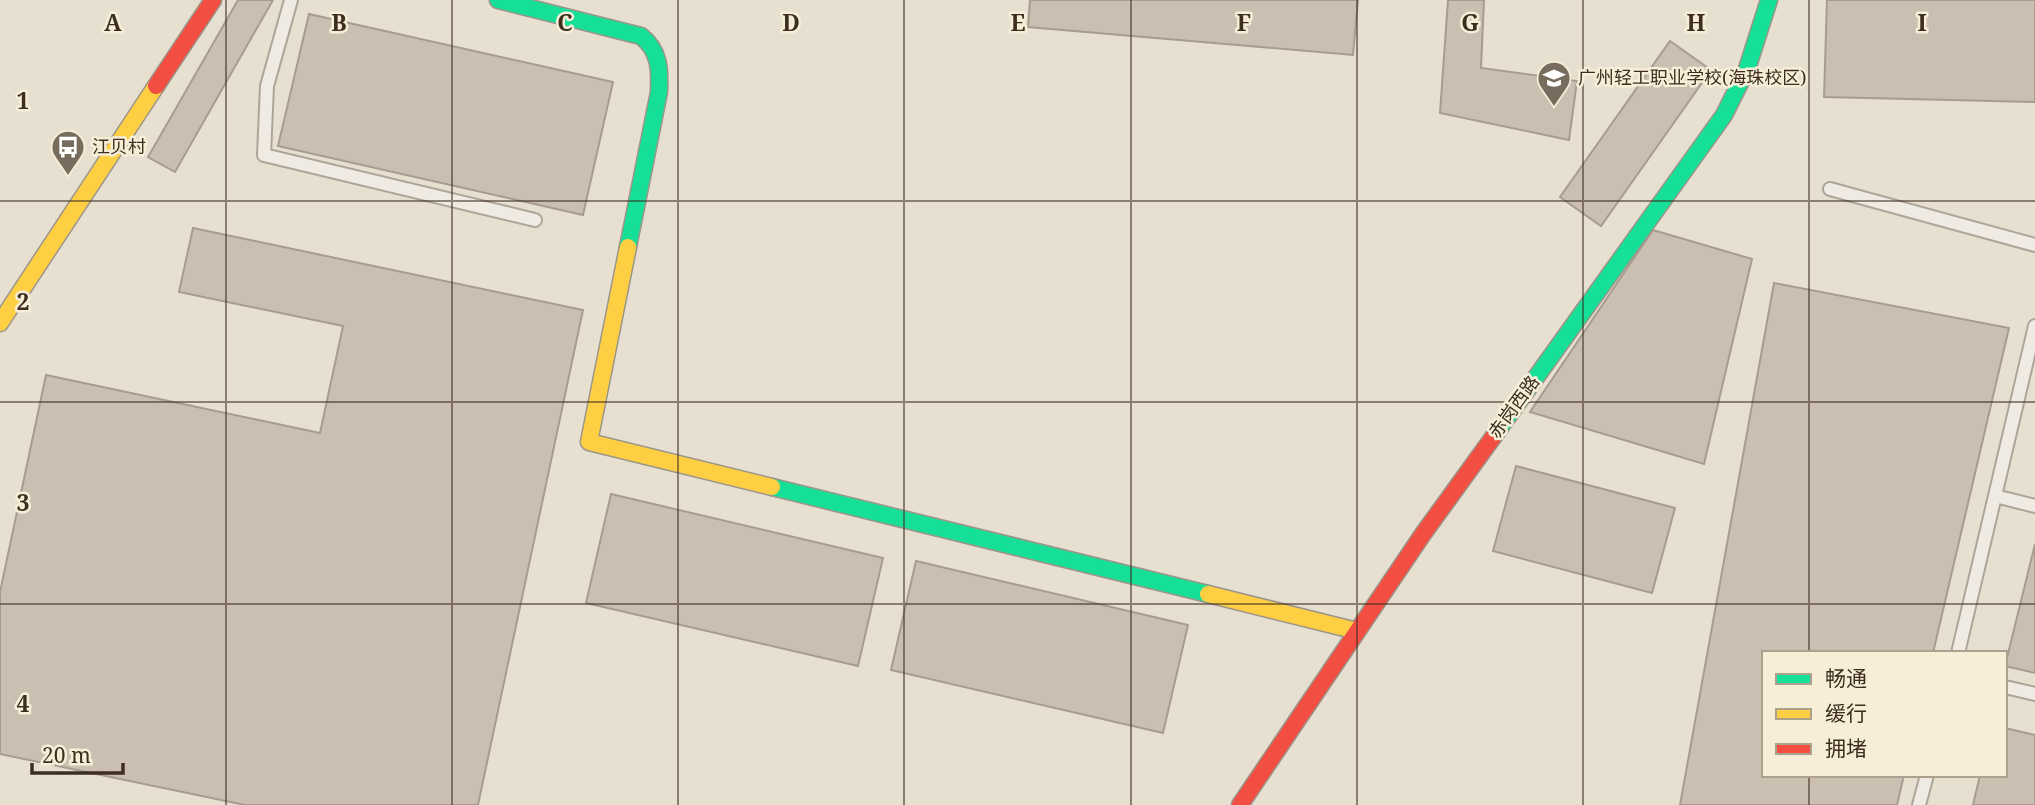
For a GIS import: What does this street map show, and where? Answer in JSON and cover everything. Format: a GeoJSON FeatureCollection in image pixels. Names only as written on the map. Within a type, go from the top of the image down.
{"type":"FeatureCollection","features":[{"type":"Feature","properties":{"kind":"street"},"geometry":{"type":"LineString","coordinates":[[0,323],[213,0]]}},
{"type":"Feature","properties":{"kind":"street"},"geometry":{"type":"LineString","coordinates":[[498,0],[641,36],[651,42],[658,56],[659,92],[589,442],[1357,631]]}},
{"type":"Feature","properties":{"kind":"street","name":"赤岗西路"},"geometry":{"type":"LineString","coordinates":[[1240,805],[1430,523],[1724,115],[1747,69],[1769,0]]}},
{"type":"Feature","properties":{"kind":"lane"},"geometry":{"type":"LineString","coordinates":[[291,0],[267,86],[264,155],[535,220]]}},
{"type":"Feature","properties":{"kind":"lane"},"geometry":{"type":"LineString","coordinates":[[1830,189],[2035,245]]}},
{"type":"Feature","properties":{"kind":"lane"},"geometry":{"type":"LineString","coordinates":[[1958,651],[2035,326]]}},
{"type":"Feature","properties":{"kind":"lane"},"geometry":{"type":"LineString","coordinates":[[1995,496],[2035,506]]}},
{"type":"Feature","properties":{"kind":"lane"},"geometry":{"type":"LineString","coordinates":[[2007,687],[2035,694]]}},
{"type":"Feature","properties":{"kind":"lane"},"geometry":{"type":"LineString","coordinates":[[1919,805],[1926,777]]}},
{"type":"Feature","properties":{"kind":"building"},"geometry":{"type":"Polygon","coordinates":[[[238,0],[273,0],[175,172],[148,157],[238,0]]]}},
{"type":"Feature","properties":{"kind":"building"},"geometry":{"type":"Polygon","coordinates":[[[1030,0],[1358,0],[1353,55],[1028,27],[1030,0]]]}},
{"type":"Feature","properties":{"kind":"building"},"geometry":{"type":"Polygon","coordinates":[[[1448,0],[1484,0],[1481,68],[1577,81],[1569,140],[1440,113],[1448,0]]]}},
{"type":"Feature","properties":{"kind":"building"},"geometry":{"type":"Polygon","coordinates":[[[1827,0],[2035,0],[2035,102],[1824,97],[1827,0]]]}},
{"type":"Feature","properties":{"kind":"building"},"geometry":{"type":"Polygon","coordinates":[[[309,14],[613,82],[583,215],[278,146],[309,14]]]}},
{"type":"Feature","properties":{"kind":"building"},"geometry":{"type":"Polygon","coordinates":[[[1670,41],[1711,70],[1601,226],[1560,197],[1670,41]]]}},
{"type":"Feature","properties":{"kind":"building"},"geometry":{"type":"Polygon","coordinates":[[[193,228],[583,310],[478,805],[245,805],[0,754],[0,592],[46,375],[320,433],[343,326],[179,292],[193,228]]]}},
{"type":"Feature","properties":{"kind":"building"},"geometry":{"type":"Polygon","coordinates":[[[1653,230],[1752,259],[1704,464],[1530,412],[1653,230]]]}},
{"type":"Feature","properties":{"kind":"building"},"geometry":{"type":"Polygon","coordinates":[[[1774,283],[2009,328],[1933,651],[1762,651],[1762,777],[1904,777],[1897,805],[1680,805],[1774,283]]]}},
{"type":"Feature","properties":{"kind":"building"},"geometry":{"type":"Polygon","coordinates":[[[1516,466],[1675,508],[1652,593],[1493,551],[1516,466]]]}},
{"type":"Feature","properties":{"kind":"building"},"geometry":{"type":"Polygon","coordinates":[[[611,494],[883,558],[858,666],[586,603],[611,494]]]}},
{"type":"Feature","properties":{"kind":"building"},"geometry":{"type":"Polygon","coordinates":[[[2035,544],[2035,673],[2007,666],[2035,544]]]}},
{"type":"Feature","properties":{"kind":"building"},"geometry":{"type":"Polygon","coordinates":[[[916,561],[1188,625],[1163,733],[891,670],[916,561]]]}},
{"type":"Feature","properties":{"kind":"building"},"geometry":{"type":"Polygon","coordinates":[[[2007,728],[2035,735],[2035,805],[1973,805],[1980,777],[2007,777],[2007,728]]]}},
{"type":"Feature","properties":{"kind":"traffic: fast"},"geometry":{"type":"LineString","coordinates":[[498,0],[641,36],[652,48],[659,69],[659,92],[628,247]]}},
{"type":"Feature","properties":{"kind":"traffic: fast"},"geometry":{"type":"LineString","coordinates":[[1494,436],[1724,115],[1747,69],[1769,0]]}},
{"type":"Feature","properties":{"kind":"traffic: fast"},"geometry":{"type":"LineString","coordinates":[[772,487],[1208,594]]}},
{"type":"Feature","properties":{"kind":"traffic: slow"},"geometry":{"type":"LineString","coordinates":[[0,323],[156,86]]}},
{"type":"Feature","properties":{"kind":"traffic: slow"},"geometry":{"type":"LineString","coordinates":[[628,247],[589,442],[772,487]]}},
{"type":"Feature","properties":{"kind":"traffic: slow"},"geometry":{"type":"LineString","coordinates":[[1208,594],[1357,631]]}},
{"type":"Feature","properties":{"kind":"traffic: jam"},"geometry":{"type":"LineString","coordinates":[[156,86],[213,0]]}},
{"type":"Feature","properties":{"kind":"traffic: jam"},"geometry":{"type":"LineString","coordinates":[[1240,805],[1423,534],[1494,436]]}},
{"type":"Feature","properties":{"kind":"place","name":"广州轻工职业学校(海珠校区)"},"geometry":{"type":"Point","coordinates":[1554,108]}},
{"type":"Feature","properties":{"kind":"place","name":"江贝村"},"geometry":{"type":"Point","coordinates":[68,177]}}]}
